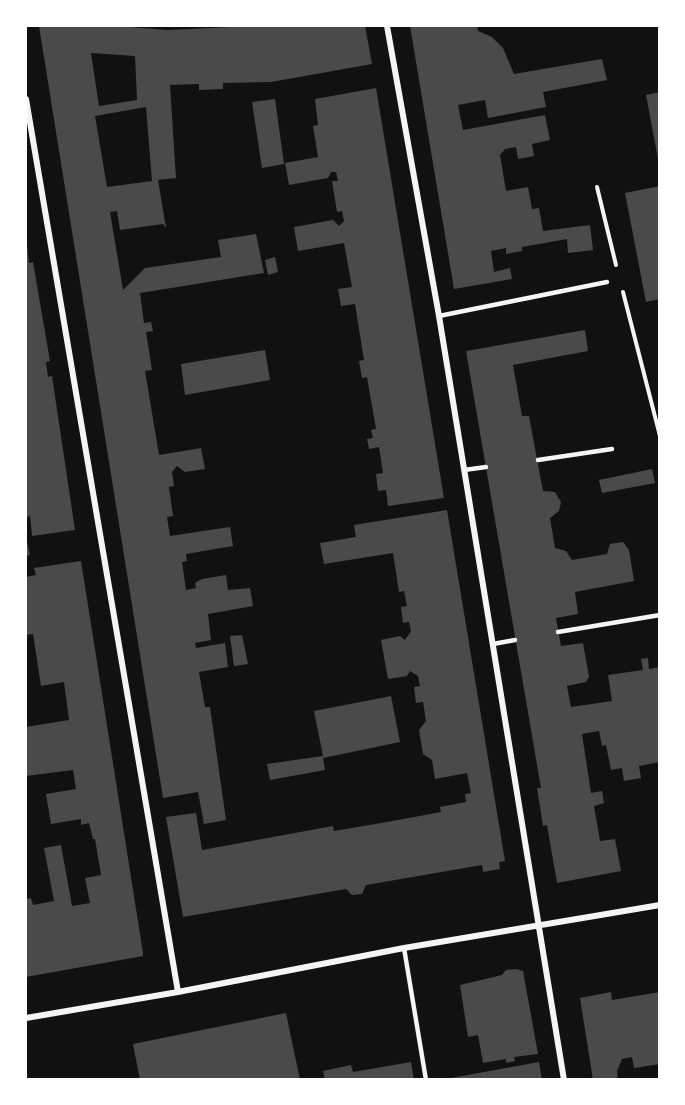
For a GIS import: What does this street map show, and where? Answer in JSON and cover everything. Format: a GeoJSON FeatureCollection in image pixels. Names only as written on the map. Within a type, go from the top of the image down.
{"type":"FeatureCollection","features":[{"type":"Feature","properties":{"kind":"street"},"geometry":{"type":"LineString","coordinates":[[387,26],[439,316],[564,1080]]}},
{"type":"Feature","properties":{"kind":"street"},"geometry":{"type":"LineString","coordinates":[[26,99],[178,992]]}},
{"type":"Feature","properties":{"kind":"street"},"geometry":{"type":"LineString","coordinates":[[26,1018],[178,992],[405,948],[660,906]]}},
{"type":"Feature","properties":{"kind":"lane"},"geometry":{"type":"LineString","coordinates":[[439,316],[607,282]]}},
{"type":"Feature","properties":{"kind":"lane"},"geometry":{"type":"LineString","coordinates":[[538,459],[612,449]]}},
{"type":"Feature","properties":{"kind":"lane"},"geometry":{"type":"LineString","coordinates":[[464,471],[486,467]]}},
{"type":"Feature","properties":{"kind":"lane"},"geometry":{"type":"LineString","coordinates":[[558,632],[660,615]]}},
{"type":"Feature","properties":{"kind":"lane"},"geometry":{"type":"LineString","coordinates":[[492,644],[515,640]]}},
{"type":"Feature","properties":{"kind":"lane"},"geometry":{"type":"LineString","coordinates":[[405,948],[426,1080]]}},
{"type":"Feature","properties":{"kind":"path"},"geometry":{"type":"LineString","coordinates":[[597,187],[619,277]]}},
{"type":"Feature","properties":{"kind":"path"},"geometry":{"type":"LineString","coordinates":[[622,288],[660,436]]}},
{"type":"Feature","properties":{"kind":"building"},"geometry":{"type":"Polygon","coordinates":[[[39,26],[115,26],[168,30],[254,26],[365,26],[372,64],[271,82],[223,83],[223,89],[199,90],[199,84],[170,85],[176,178],[158,180],[166,228],[163,224],[120,230],[117,211],[110,212],[123,290],[145,268],[221,257],[218,240],[256,234],[264,273],[140,293],[144,323],[151,322],[153,331],[146,332],[152,370],[145,371],[159,455],[201,448],[205,469],[185,472],[177,466],[172,472],[174,486],[169,487],[173,516],[167,517],[170,536],[230,527],[233,546],[186,554],[187,561],[182,562],[186,590],[196,588],[195,583],[202,579],[226,575],[228,590],[250,588],[253,606],[208,614],[211,640],[195,643],[196,648],[225,643],[228,667],[199,672],[205,707],[210,707],[226,820],[204,824],[198,792],[163,798],[39,26]],[[91,53],[99,106],[137,100],[135,56],[91,53]],[[146,107],[95,116],[107,187],[152,181],[146,107]]]}},
{"type":"Feature","properties":{"kind":"building"},"geometry":{"type":"Polygon","coordinates":[[[410,26],[477,26],[478,31],[492,37],[503,48],[514,74],[602,59],[607,80],[543,92],[546,107],[488,118],[485,100],[458,105],[463,130],[545,115],[550,140],[532,144],[534,156],[518,159],[516,147],[505,149],[500,155],[506,191],[528,187],[532,209],[539,208],[543,231],[590,225],[593,250],[568,253],[567,239],[522,247],[522,251],[506,254],[506,248],[491,251],[494,272],[510,268],[512,279],[454,289],[410,26]]]}},
{"type":"Feature","properties":{"kind":"building"},"geometry":{"type":"Polygon","coordinates":[[[376,88],[444,498],[388,506],[386,490],[378,491],[376,474],[383,473],[379,447],[369,449],[367,439],[373,438],[371,430],[376,429],[367,377],[362,378],[359,361],[364,360],[355,304],[341,306],[338,289],[352,287],[344,243],[298,251],[294,227],[333,220],[339,226],[344,221],[342,211],[337,212],[332,181],[338,181],[336,172],[331,172],[328,178],[289,185],[285,163],[318,157],[313,126],[318,125],[315,99],[376,88]]]}},
{"type":"Feature","properties":{"kind":"building"},"geometry":{"type":"Polygon","coordinates":[[[660,92],[660,159],[658,159],[646,95],[660,92]]]}},
{"type":"Feature","properties":{"kind":"building"},"geometry":{"type":"Polygon","coordinates":[[[275,99],[284,164],[262,168],[252,102],[275,99]]]}},
{"type":"Feature","properties":{"kind":"building"},"geometry":{"type":"Polygon","coordinates":[[[660,186],[660,299],[646,302],[625,193],[660,186]]]}},
{"type":"Feature","properties":{"kind":"building"},"geometry":{"type":"Polygon","coordinates":[[[27,246],[29,263],[33,262],[50,361],[46,362],[48,377],[52,376],[75,530],[32,536],[30,516],[26,517],[27,246]]]}},
{"type":"Feature","properties":{"kind":"building"},"geometry":{"type":"Polygon","coordinates":[[[275,257],[278,272],[268,275],[265,260],[275,257]]]}},
{"type":"Feature","properties":{"kind":"building"},"geometry":{"type":"Polygon","coordinates":[[[585,330],[588,351],[513,365],[522,416],[529,416],[543,491],[555,492],[561,502],[559,511],[550,518],[555,548],[566,551],[572,560],[607,554],[610,544],[623,542],[629,550],[634,581],[575,592],[578,614],[556,618],[561,646],[583,643],[589,677],[586,682],[567,686],[571,707],[612,701],[608,675],[643,670],[641,659],[648,658],[649,669],[660,667],[660,762],[639,766],[641,778],[624,781],[622,768],[611,770],[606,745],[602,746],[599,731],[582,734],[591,793],[602,791],[604,803],[594,806],[600,841],[615,839],[621,871],[557,883],[547,825],[543,826],[537,788],[541,788],[466,351],[585,330]]]}},
{"type":"Feature","properties":{"kind":"building"},"geometry":{"type":"Polygon","coordinates":[[[265,350],[270,380],[185,395],[181,364],[265,350]]]}},
{"type":"Feature","properties":{"kind":"building"},"geometry":{"type":"Polygon","coordinates":[[[652,469],[655,483],[602,493],[599,480],[652,469]]]}},
{"type":"Feature","properties":{"kind":"building"},"geometry":{"type":"Polygon","coordinates":[[[447,510],[505,861],[499,862],[500,869],[483,872],[482,865],[366,885],[362,894],[352,895],[346,889],[183,917],[166,817],[196,813],[202,850],[333,826],[334,831],[387,822],[441,812],[440,807],[466,802],[465,794],[471,793],[467,773],[435,779],[432,760],[423,754],[419,730],[426,721],[423,702],[416,703],[414,687],[420,686],[418,676],[410,671],[407,676],[388,679],[381,640],[400,636],[405,640],[411,631],[409,622],[403,623],[401,607],[407,606],[404,591],[399,592],[393,553],[324,564],[320,543],[356,537],[354,525],[447,510]]]}},
{"type":"Feature","properties":{"kind":"building"},"geometry":{"type":"Polygon","coordinates":[[[26,537],[30,555],[26,556],[26,537]]]}},
{"type":"Feature","properties":{"kind":"building"},"geometry":{"type":"Polygon","coordinates":[[[81,561],[143,956],[26,977],[26,899],[31,898],[33,905],[54,901],[44,848],[61,845],[72,906],[90,903],[85,878],[101,875],[95,839],[93,839],[89,823],[81,825],[81,819],[51,824],[46,794],[76,789],[73,770],[26,776],[26,727],[69,720],[64,682],[41,686],[33,634],[26,635],[26,577],[36,575],[34,568],[81,561]]]}},
{"type":"Feature","properties":{"kind":"building"},"geometry":{"type":"Polygon","coordinates":[[[242,635],[248,664],[234,666],[230,636],[242,635]]]}},
{"type":"Feature","properties":{"kind":"building"},"geometry":{"type":"Polygon","coordinates":[[[391,696],[400,742],[323,758],[325,770],[270,780],[267,764],[323,756],[314,711],[391,696]]]}},
{"type":"Feature","properties":{"kind":"building"},"geometry":{"type":"Polygon","coordinates":[[[506,970],[523,971],[538,1054],[514,1057],[515,1061],[506,1063],[506,1059],[483,1063],[478,1035],[468,1037],[460,985],[502,975],[506,970]]]}},
{"type":"Feature","properties":{"kind":"building"},"geometry":{"type":"Polygon","coordinates":[[[611,992],[612,1000],[660,992],[660,1064],[634,1068],[632,1057],[622,1059],[617,1071],[618,1080],[593,1080],[580,998],[611,992]]]}},
{"type":"Feature","properties":{"kind":"building"},"geometry":{"type":"Polygon","coordinates":[[[286,1013],[300,1080],[140,1080],[133,1044],[286,1013]]]}},
{"type":"Feature","properties":{"kind":"building"},"geometry":{"type":"Polygon","coordinates":[[[411,1062],[414,1080],[325,1080],[323,1071],[351,1065],[353,1072],[411,1062]]]}},
{"type":"Feature","properties":{"kind":"building"},"geometry":{"type":"Polygon","coordinates":[[[539,1062],[542,1080],[451,1080],[451,1078],[539,1062]]]}}]}
